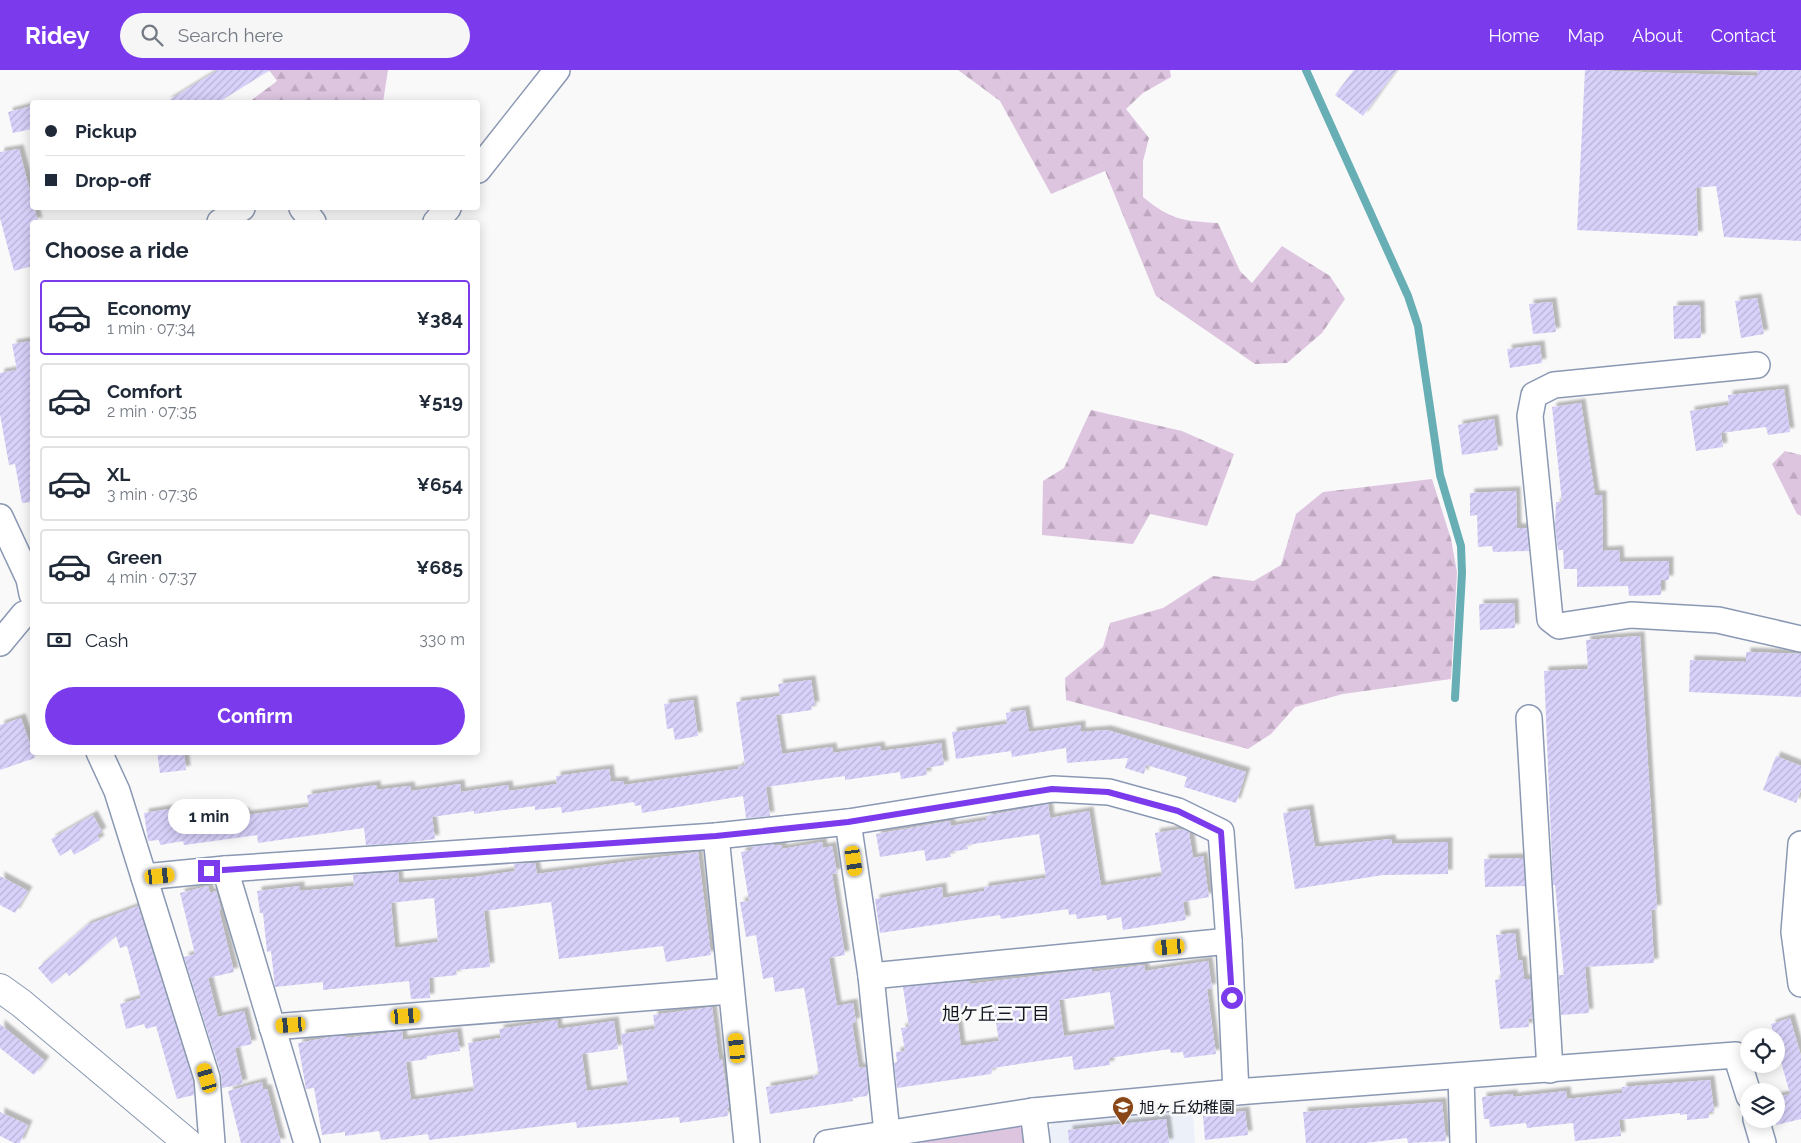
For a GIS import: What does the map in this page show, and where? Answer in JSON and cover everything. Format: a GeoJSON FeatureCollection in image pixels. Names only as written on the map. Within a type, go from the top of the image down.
{"type":"FeatureCollection","features":[{"type":"Feature","properties":{"kind":"street"},"geometry":{"type":"LineString","coordinates":[[480,167],[556,70]]}},
{"type":"Feature","properties":{"kind":"street"},"geometry":{"type":"LineString","coordinates":[[223,220],[239,210]]}},
{"type":"Feature","properties":{"kind":"street"},"geometry":{"type":"LineString","coordinates":[[304,210],[311,220]]}},
{"type":"Feature","properties":{"kind":"street"},"geometry":{"type":"LineString","coordinates":[[438,220],[446,210]]}},
{"type":"Feature","properties":{"kind":"street"},"geometry":{"type":"LineString","coordinates":[[1757,365],[1554,386],[1534,395],[1530,416],[1550,619],[1559,626],[1631,615],[1718,620],[1801,639]]}},
{"type":"Feature","properties":{"kind":"street"},"geometry":{"type":"LineString","coordinates":[[0,518],[30,581]]}},
{"type":"Feature","properties":{"kind":"street"},"geometry":{"type":"LineString","coordinates":[[0,643],[24,614],[30,612]]}},
{"type":"Feature","properties":{"kind":"street"},"geometry":{"type":"LineString","coordinates":[[1529,718],[1550,1070]]}},
{"type":"Feature","properties":{"kind":"street"},"geometry":{"type":"LineString","coordinates":[[100,755],[117,791],[207,1078],[212,1143]]}},
{"type":"Feature","properties":{"kind":"street"},"geometry":{"type":"LineString","coordinates":[[144,877],[225,869],[716,836],[848,822],[1052,789],[1108,792],[1178,811],[1221,832],[1229,941],[1236,1092]]}},
{"type":"Feature","properties":{"kind":"street"},"geometry":{"type":"LineString","coordinates":[[848,822],[871,976],[887,1138]]}},
{"type":"Feature","properties":{"kind":"street"},"geometry":{"type":"LineString","coordinates":[[716,836],[747,1143]]}},
{"type":"Feature","properties":{"kind":"street"},"geometry":{"type":"LineString","coordinates":[[1801,844],[1794,932],[1801,984]]}},
{"type":"Feature","properties":{"kind":"street"},"geometry":{"type":"LineString","coordinates":[[225,869],[306,1143]]}},
{"type":"Feature","properties":{"kind":"street"},"geometry":{"type":"LineString","coordinates":[[871,976],[1229,941]]}},
{"type":"Feature","properties":{"kind":"street"},"geometry":{"type":"LineString","coordinates":[[0,988],[21,1003],[188,1143]]}},
{"type":"Feature","properties":{"kind":"street"},"geometry":{"type":"LineString","coordinates":[[272,1027],[731,991]]}},
{"type":"Feature","properties":{"kind":"street"},"geometry":{"type":"LineString","coordinates":[[827,1143],[887,1138],[1033,1111],[1236,1092],[1736,1055],[1745,1083]]}},
{"type":"Feature","properties":{"kind":"street"},"geometry":{"type":"LineString","coordinates":[[1461,1076],[1463,1143]]}},
{"type":"Feature","properties":{"kind":"street"},"geometry":{"type":"LineString","coordinates":[[1033,1111],[1037,1143]]}},
{"type":"Feature","properties":{"kind":"street"},"geometry":{"type":"LineString","coordinates":[[1759,1128],[1763,1143]]}},
{"type":"Feature","properties":{"kind":"shaded area","name":"旭ヶ丘幼稚園"},"geometry":{"type":"Polygon","coordinates":[[[1193,1110],[1195,1143],[1049,1143],[1048,1131],[1055,1120],[1193,1110]]]}},
{"type":"Feature","properties":{"kind":"green space"},"geometry":{"type":"Polygon","coordinates":[[[269,70],[388,70],[383,100],[252,100],[277,81],[269,70]]]}},
{"type":"Feature","properties":{"kind":"green space"},"geometry":{"type":"Polygon","coordinates":[[[958,70],[1170,70],[1171,77],[1143,93],[1126,109],[1149,138],[1143,161],[1143,197],[1153,205],[1178,218],[1218,223],[1240,271],[1252,283],[1282,246],[1330,276],[1345,299],[1322,333],[1287,363],[1255,364],[1156,296],[1105,171],[1051,194],[1000,101],[958,70]]]}},
{"type":"Feature","properties":{"kind":"green space"},"geometry":{"type":"Polygon","coordinates":[[[1091,410],[1182,431],[1234,454],[1207,526],[1150,514],[1133,544],[1042,535],[1043,481],[1064,468],[1091,410]]]}},
{"type":"Feature","properties":{"kind":"green space"},"geometry":{"type":"Polygon","coordinates":[[[1785,451],[1801,455],[1801,516],[1797,514],[1772,464],[1785,451]]]}},
{"type":"Feature","properties":{"kind":"green space"},"geometry":{"type":"Polygon","coordinates":[[[1432,479],[1451,539],[1457,572],[1451,679],[1343,694],[1295,707],[1271,734],[1248,749],[1066,700],[1065,678],[1103,647],[1110,623],[1163,608],[1213,576],[1254,581],[1281,565],[1296,514],[1323,492],[1432,479]]]}},
{"type":"Feature","properties":{"kind":"green space"},"geometry":{"type":"Polygon","coordinates":[[[1018,1125],[1029,1136],[1030,1143],[911,1143],[1018,1125]]]}},
{"type":"Feature","properties":{"kind":"building"},"geometry":{"type":"Polygon","coordinates":[[[218,70],[270,70],[222,100],[169,100],[218,70]]]}},
{"type":"Feature","properties":{"kind":"building"},"geometry":{"type":"Polygon","coordinates":[[[1354,70],[1396,70],[1363,116],[1335,95],[1354,70]]]}},
{"type":"Feature","properties":{"kind":"building"},"geometry":{"type":"Polygon","coordinates":[[[1585,70],[1757,76],[1757,70],[1801,70],[1801,241],[1724,237],[1716,186],[1696,188],[1698,236],[1577,230],[1585,70]]]}},
{"type":"Feature","properties":{"kind":"building"},"geometry":{"type":"Polygon","coordinates":[[[30,106],[30,129],[13,133],[8,112],[30,106]]]}},
{"type":"Feature","properties":{"kind":"building"},"geometry":{"type":"Polygon","coordinates":[[[19,149],[30,191],[30,210],[35,210],[37,220],[30,220],[30,267],[14,271],[0,218],[0,152],[19,149]]]}},
{"type":"Feature","properties":{"kind":"building"},"geometry":{"type":"Polygon","coordinates":[[[1757,298],[1764,334],[1741,338],[1735,301],[1757,298]]]}},
{"type":"Feature","properties":{"kind":"building"},"geometry":{"type":"Polygon","coordinates":[[[1552,302],[1556,332],[1533,334],[1529,304],[1552,302]]]}},
{"type":"Feature","properties":{"kind":"building"},"geometry":{"type":"Polygon","coordinates":[[[1700,305],[1701,338],[1674,339],[1673,306],[1700,305]]]}},
{"type":"Feature","properties":{"kind":"building"},"geometry":{"type":"Polygon","coordinates":[[[30,341],[30,502],[22,503],[15,464],[9,465],[0,414],[0,373],[17,370],[12,344],[30,341]]]}},
{"type":"Feature","properties":{"kind":"building"},"geometry":{"type":"Polygon","coordinates":[[[1540,345],[1542,363],[1510,368],[1507,349],[1540,345]]]}},
{"type":"Feature","properties":{"kind":"building"},"geometry":{"type":"Polygon","coordinates":[[[1784,389],[1790,432],[1768,435],[1766,427],[1721,433],[1723,447],[1696,451],[1690,411],[1729,405],[1728,395],[1784,389]]]}},
{"type":"Feature","properties":{"kind":"building"},"geometry":{"type":"Polygon","coordinates":[[[1581,403],[1595,495],[1602,495],[1603,551],[1619,550],[1620,562],[1669,561],[1669,580],[1661,580],[1661,595],[1629,596],[1628,586],[1577,587],[1577,569],[1564,569],[1563,550],[1558,550],[1555,526],[1556,502],[1562,502],[1552,407],[1581,403]]]}},
{"type":"Feature","properties":{"kind":"building"},"geometry":{"type":"Polygon","coordinates":[[[1494,419],[1498,450],[1462,455],[1458,425],[1494,419]]]}},
{"type":"Feature","properties":{"kind":"building"},"geometry":{"type":"Polygon","coordinates":[[[1516,491],[1517,528],[1527,528],[1529,551],[1493,552],[1492,546],[1478,547],[1477,515],[1470,516],[1470,493],[1516,491]]]}},
{"type":"Feature","properties":{"kind":"building"},"geometry":{"type":"Polygon","coordinates":[[[1514,603],[1515,628],[1480,630],[1479,604],[1514,603]]]}},
{"type":"Feature","properties":{"kind":"building"},"geometry":{"type":"Polygon","coordinates":[[[1640,636],[1657,909],[1651,910],[1654,963],[1585,967],[1589,1013],[1561,1015],[1559,975],[1564,975],[1555,885],[1553,885],[1544,671],[1588,669],[1586,640],[1640,636]]]}},
{"type":"Feature","properties":{"kind":"building"},"geometry":{"type":"Polygon","coordinates":[[[1746,652],[1801,654],[1801,697],[1689,692],[1690,660],[1746,662],[1746,652]]]}},
{"type":"Feature","properties":{"kind":"building"},"geometry":{"type":"Polygon","coordinates":[[[811,680],[815,706],[811,706],[812,710],[776,715],[782,754],[832,747],[833,753],[880,746],[881,751],[941,743],[944,765],[926,768],[927,775],[901,779],[900,772],[845,780],[845,776],[766,787],[770,816],[746,818],[743,796],[642,813],[641,805],[635,806],[634,802],[562,813],[561,807],[535,810],[535,806],[474,814],[474,811],[432,817],[435,839],[404,843],[366,845],[364,828],[258,843],[257,835],[184,845],[183,841],[160,845],[159,840],[148,841],[144,813],[189,806],[191,820],[245,812],[246,815],[309,807],[307,795],[376,785],[377,790],[410,786],[411,791],[460,784],[461,792],[508,785],[509,791],[557,784],[556,776],[609,769],[611,782],[624,781],[624,785],[738,769],[738,767],[745,765],[736,702],[780,696],[778,684],[811,680]]]}},
{"type":"Feature","properties":{"kind":"building"},"geometry":{"type":"Polygon","coordinates":[[[693,700],[698,736],[675,740],[673,728],[667,729],[664,704],[693,700]]]}},
{"type":"Feature","properties":{"kind":"building"},"geometry":{"type":"Polygon","coordinates":[[[1025,710],[1029,732],[1081,725],[1081,732],[1107,730],[1246,772],[1236,803],[1184,787],[1187,777],[1146,765],[1144,774],[1125,768],[1128,758],[1067,763],[1066,748],[1012,757],[1011,751],[956,759],[952,732],[1007,724],[1006,713],[1025,710]]]}},
{"type":"Feature","properties":{"kind":"building"},"geometry":{"type":"Polygon","coordinates":[[[21,718],[30,744],[30,755],[34,755],[35,758],[0,770],[0,725],[21,718]]]}},
{"type":"Feature","properties":{"kind":"building"},"geometry":{"type":"Polygon","coordinates":[[[157,755],[184,755],[186,770],[160,773],[157,755]]]}},
{"type":"Feature","properties":{"kind":"building"},"geometry":{"type":"Polygon","coordinates":[[[1776,756],[1801,766],[1801,790],[1796,803],[1763,790],[1776,756]]]}},
{"type":"Feature","properties":{"kind":"building"},"geometry":{"type":"Polygon","coordinates":[[[1048,804],[1050,818],[1089,811],[1101,886],[1162,876],[1155,833],[1182,829],[1189,832],[1193,858],[1203,856],[1209,897],[1183,902],[1186,920],[1123,930],[1121,917],[1107,920],[1106,915],[1077,919],[1076,914],[1069,915],[1068,909],[1001,919],[1000,915],[880,933],[875,899],[942,887],[943,898],[984,891],[984,887],[1046,878],[1039,834],[967,845],[968,849],[950,852],[951,857],[926,861],[924,850],[880,857],[876,834],[950,821],[951,826],[987,820],[986,816],[1048,804]]]}},
{"type":"Feature","properties":{"kind":"building"},"geometry":{"type":"Polygon","coordinates":[[[1309,809],[1315,847],[1391,839],[1392,844],[1448,842],[1448,874],[1383,875],[1295,889],[1283,813],[1309,809]]]}},
{"type":"Feature","properties":{"kind":"building"},"geometry":{"type":"Polygon","coordinates":[[[93,815],[102,832],[97,835],[100,840],[74,855],[71,849],[60,856],[51,839],[93,815]]]}},
{"type":"Feature","properties":{"kind":"building"},"geometry":{"type":"Polygon","coordinates":[[[822,842],[823,848],[832,846],[837,873],[832,874],[845,955],[829,958],[837,1006],[853,1003],[856,1022],[852,1023],[859,1068],[866,1067],[868,1093],[867,1096],[852,1098],[853,1101],[770,1114],[766,1087],[814,1079],[813,1076],[819,1075],[804,988],[775,992],[773,977],[763,979],[756,935],[746,937],[740,902],[749,901],[741,852],[751,850],[751,847],[774,844],[774,846],[782,845],[782,849],[822,842]]]}},
{"type":"Feature","properties":{"kind":"building"},"geometry":{"type":"Polygon","coordinates":[[[698,852],[711,955],[666,962],[663,946],[559,959],[551,902],[484,911],[490,967],[456,970],[457,975],[429,978],[430,998],[411,999],[409,981],[323,990],[323,982],[275,987],[271,951],[267,952],[263,913],[260,913],[257,891],[300,886],[300,891],[354,886],[353,875],[398,872],[399,883],[475,877],[515,871],[514,864],[535,863],[537,874],[698,852]],[[434,898],[391,903],[395,948],[438,942],[434,898]]]}},
{"type":"Feature","properties":{"kind":"building"},"geometry":{"type":"Polygon","coordinates":[[[1523,858],[1525,886],[1485,887],[1484,859],[1523,858]]]}},
{"type":"Feature","properties":{"kind":"building"},"geometry":{"type":"Polygon","coordinates":[[[0,876],[28,891],[15,913],[0,905],[0,876]]]}},
{"type":"Feature","properties":{"kind":"building"},"geometry":{"type":"Polygon","coordinates":[[[208,886],[210,893],[216,891],[234,972],[208,978],[218,1017],[244,1011],[252,1044],[235,1048],[243,1084],[222,1088],[221,1074],[184,957],[195,954],[180,893],[208,886]]]}},
{"type":"Feature","properties":{"kind":"building"},"geometry":{"type":"Polygon","coordinates":[[[138,906],[193,1081],[194,1095],[177,1099],[156,1026],[146,1029],[144,1024],[126,1029],[120,1004],[141,998],[127,946],[120,948],[116,936],[69,976],[66,972],[52,984],[38,968],[87,925],[138,906]]]}},
{"type":"Feature","properties":{"kind":"building"},"geometry":{"type":"Polygon","coordinates":[[[1515,933],[1518,961],[1522,960],[1524,979],[1530,979],[1532,1018],[1528,1019],[1529,1027],[1500,1029],[1495,980],[1501,979],[1496,935],[1515,933]]]}},
{"type":"Feature","properties":{"kind":"building"},"geometry":{"type":"Polygon","coordinates":[[[1208,961],[1212,988],[1207,989],[1216,1054],[1184,1058],[1183,1052],[1171,1053],[1170,1049],[1109,1058],[1110,1065],[1074,1070],[1072,1056],[993,1068],[991,1074],[897,1088],[894,1063],[897,1062],[896,1052],[905,1051],[901,1028],[909,1027],[903,987],[969,981],[970,984],[1092,969],[1092,972],[1144,965],[1145,971],[1208,961]],[[1110,992],[1059,1000],[1064,1036],[1115,1029],[1110,992]],[[993,1004],[956,1010],[961,1046],[999,1041],[993,1004]]]}},
{"type":"Feature","properties":{"kind":"building"},"geometry":{"type":"Polygon","coordinates":[[[712,1007],[719,1059],[722,1059],[729,1108],[727,1108],[728,1116],[680,1123],[679,1117],[577,1128],[576,1122],[429,1140],[428,1134],[381,1140],[379,1131],[345,1136],[345,1132],[322,1135],[314,1088],[306,1089],[298,1043],[336,1036],[346,1036],[346,1038],[402,1031],[403,1040],[457,1032],[460,1051],[427,1056],[427,1059],[406,1062],[411,1100],[474,1091],[468,1043],[501,1038],[499,1029],[557,1020],[558,1029],[614,1021],[618,1049],[582,1054],[587,1091],[628,1085],[621,1034],[655,1029],[653,1015],[712,1007]]]}},
{"type":"Feature","properties":{"kind":"building"},"geometry":{"type":"Polygon","coordinates":[[[1790,1018],[1801,1056],[1801,1119],[1785,1123],[1785,1095],[1790,1094],[1784,1073],[1785,1028],[1772,1028],[1771,1024],[1790,1018]]]}},
{"type":"Feature","properties":{"kind":"building"},"geometry":{"type":"Polygon","coordinates":[[[0,1024],[45,1061],[34,1075],[0,1048],[0,1024]]]}},
{"type":"Feature","properties":{"kind":"building"},"geometry":{"type":"Polygon","coordinates":[[[1710,1080],[1714,1111],[1709,1112],[1709,1118],[1687,1120],[1687,1114],[1680,1115],[1680,1113],[1619,1120],[1621,1136],[1575,1141],[1573,1123],[1527,1128],[1526,1123],[1490,1127],[1489,1119],[1484,1119],[1482,1097],[1513,1094],[1513,1097],[1566,1091],[1567,1099],[1622,1093],[1622,1087],[1710,1080]]]}},
{"type":"Feature","properties":{"kind":"building"},"geometry":{"type":"Polygon","coordinates":[[[262,1082],[263,1089],[267,1089],[281,1143],[241,1143],[228,1091],[262,1082]]]}},
{"type":"Feature","properties":{"kind":"building"},"geometry":{"type":"Polygon","coordinates":[[[1442,1102],[1446,1141],[1408,1143],[1407,1138],[1365,1143],[1306,1143],[1303,1112],[1442,1102]]]}},
{"type":"Feature","properties":{"kind":"building"},"geometry":{"type":"Polygon","coordinates":[[[1245,1111],[1248,1135],[1205,1140],[1203,1116],[1245,1111]]]}},
{"type":"Feature","properties":{"kind":"building"},"geometry":{"type":"Polygon","coordinates":[[[0,1112],[28,1125],[20,1143],[14,1143],[0,1136],[0,1112]]]}},
{"type":"Feature","properties":{"kind":"building"},"geometry":{"type":"Polygon","coordinates":[[[1166,1119],[1169,1143],[1069,1143],[1068,1130],[1166,1119]]]}},
{"type":"Feature","properties":{"kind":"waterway"},"geometry":{"type":"LineString","coordinates":[[1306,70],[1408,296],[1418,326],[1440,475],[1461,546],[1462,573],[1455,698]]}},
{"type":"Feature","properties":{"kind":"place","name":"旭ヶ丘幼稚園"},"geometry":{"type":"Point","coordinates":[1123,1126]}},
{"type":"Feature","properties":{"kind":"district","name":"旭ケ丘三丁目"},"geometry":{"type":"Point","coordinates":[996,1014]}},
{"type":"Feature","properties":{"kind":"route"},"geometry":{"type":"LineString","coordinates":[[209,871],[716,836],[848,822],[1052,789],[1108,792],[1178,811],[1221,832],[1232,998]]}}]}
